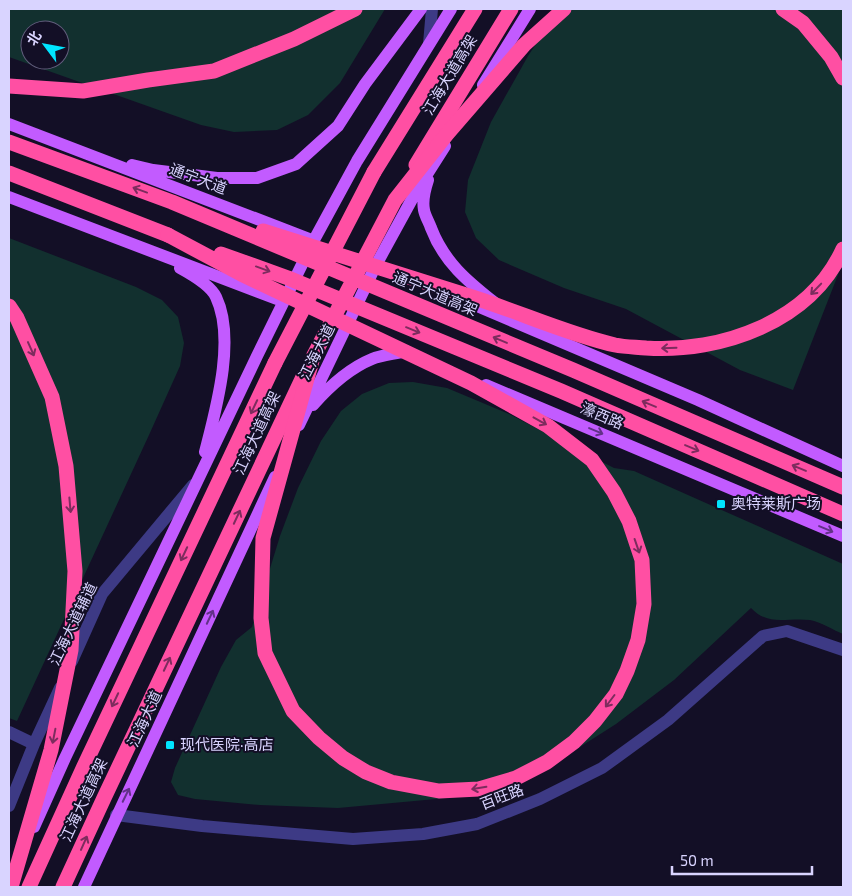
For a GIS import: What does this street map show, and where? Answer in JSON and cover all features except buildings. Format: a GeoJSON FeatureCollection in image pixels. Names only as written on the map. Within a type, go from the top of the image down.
{"type":"FeatureCollection","features":[{"type":"Feature","properties":{"kind":"highway"},"geometry":{"type":"LineString","coordinates":[[9,86],[84,91],[214,71],[294,39],[355,9]]}},
{"type":"Feature","properties":{"kind":"highway","name":"江海大道高架"},"geometry":{"type":"LineString","coordinates":[[30,887],[85,764],[275,362],[374,172],[475,9]]}},
{"type":"Feature","properties":{"kind":"highway","name":"江海大道高架"},"geometry":{"type":"LineString","coordinates":[[63,887],[313,357],[395,200],[511,9]]}},
{"type":"Feature","properties":{"kind":"highway"},"geometry":{"type":"LineString","coordinates":[[395,200],[447,134],[524,45],[564,9]]}},
{"type":"Feature","properties":{"kind":"highway"},"geometry":{"type":"LineString","coordinates":[[783,9],[804,23],[831,57],[843,78]]}},
{"type":"Feature","properties":{"kind":"highway","name":"通宁大道高架"},"geometry":{"type":"LineString","coordinates":[[9,142],[172,202],[843,487]]}},
{"type":"Feature","properties":{"kind":"highway"},"geometry":{"type":"LineString","coordinates":[[9,173],[168,235],[288,278],[561,391],[843,514]]}},
{"type":"Feature","properties":{"kind":"highway"},"geometry":{"type":"LineString","coordinates":[[172,202],[495,305],[581,335],[617,346],[643,348],[669,349],[686,347],[756,330],[778,319],[816,290],[837,262],[843,249]]}},
{"type":"Feature","properties":{"kind":"highway"},"geometry":{"type":"LineString","coordinates":[[168,235],[241,274],[471,383],[548,426],[592,460],[614,492],[628,521],[642,560],[644,604],[638,640],[627,671],[616,694],[595,721],[574,742],[547,762],[516,778],[480,788],[439,791],[413,787],[391,782],[366,772],[344,758],[319,738],[293,711],[265,653],[261,618],[263,538],[313,357]]}},
{"type":"Feature","properties":{"kind":"highway"},"geometry":{"type":"LineString","coordinates":[[9,306],[17,318],[52,397],[66,466],[75,571],[71,650],[53,741],[11,887]]}},
{"type":"Feature","properties":{"kind":"main road"},"geometry":{"type":"LineString","coordinates":[[83,154],[154,170],[217,178],[257,178],[296,164],[338,126],[365,84],[421,9]]}},
{"type":"Feature","properties":{"kind":"main road"},"geometry":{"type":"LineString","coordinates":[[9,882],[69,750],[283,301],[356,161],[451,9]]}},
{"type":"Feature","properties":{"kind":"main road","name":"江海大道"},"geometry":{"type":"LineString","coordinates":[[84,887],[302,418],[376,265],[417,190],[530,9]]}},
{"type":"Feature","properties":{"kind":"main road","name":"通宁大道"},"geometry":{"type":"LineString","coordinates":[[9,124],[376,265]]}},
{"type":"Feature","properties":{"kind":"main road"},"geometry":{"type":"LineString","coordinates":[[432,167],[425,190],[424,210],[436,240],[450,264],[472,285],[524,325]]}},
{"type":"Feature","properties":{"kind":"main road"},"geometry":{"type":"LineString","coordinates":[[9,198],[348,326]]}},
{"type":"Feature","properties":{"kind":"main road"},"geometry":{"type":"LineString","coordinates":[[145,248],[194,275],[215,296],[224,326],[222,383],[199,477]]}},
{"type":"Feature","properties":{"kind":"main road"},"geometry":{"type":"LineString","coordinates":[[376,265],[524,325],[698,400],[843,466]]}},
{"type":"Feature","properties":{"kind":"main road","name":"濠西路"},"geometry":{"type":"LineString","coordinates":[[348,326],[843,536]]}},
{"type":"Feature","properties":{"kind":"main road"},"geometry":{"type":"LineString","coordinates":[[302,418],[324,393],[352,371],[371,360],[406,351]]}},
{"type":"Feature","properties":{"kind":"street"},"geometry":{"type":"LineString","coordinates":[[429,44],[432,9]]}},
{"type":"Feature","properties":{"kind":"street","name":"江海大道辅道"},"geometry":{"type":"LineString","coordinates":[[9,806],[34,744],[102,594],[199,477]]}},
{"type":"Feature","properties":{"kind":"street","name":"百旺路"},"geometry":{"type":"LineString","coordinates":[[116,815],[202,826],[353,839],[423,834],[477,824],[540,799],[602,768],[668,720],[764,636],[787,631],[843,650]]}},
{"type":"Feature","properties":{"kind":"street"},"geometry":{"type":"LineString","coordinates":[[9,732],[34,744]]}},
{"type":"Feature","properties":{"kind":"green space"},"geometry":{"type":"Polygon","coordinates":[[[9,9],[385,9],[340,83],[308,115],[277,130],[234,132],[201,125],[46,70],[70,70],[70,20],[20,20],[20,61],[9,57],[9,9]]]}},
{"type":"Feature","properties":{"kind":"green space"},"geometry":{"type":"Polygon","coordinates":[[[559,9],[843,9],[843,262],[793,390],[740,370],[626,309],[564,288],[499,260],[476,238],[465,212],[468,180],[491,122],[528,56],[559,9]]]}},
{"type":"Feature","properties":{"kind":"green space"},"geometry":{"type":"Polygon","coordinates":[[[9,238],[136,287],[162,300],[178,317],[184,343],[180,366],[17,721],[9,718],[9,238]]]}},
{"type":"Feature","properties":{"kind":"green space"},"geometry":{"type":"Polygon","coordinates":[[[413,382],[447,388],[509,414],[614,468],[634,471],[843,564],[843,634],[810,620],[772,619],[758,614],[751,608],[674,680],[616,724],[580,747],[458,797],[338,808],[260,805],[195,799],[178,795],[171,782],[175,768],[221,667],[236,640],[252,627],[280,536],[298,488],[321,441],[341,411],[362,394],[389,383],[413,382]]]}},
{"type":"Feature","properties":{"kind":"place","name":"奥特莱斯广场"},"geometry":{"type":"Point","coordinates":[721,504]}},
{"type":"Feature","properties":{"kind":"place","name":"现代医院·高店"},"geometry":{"type":"Point","coordinates":[170,745]}}]}
